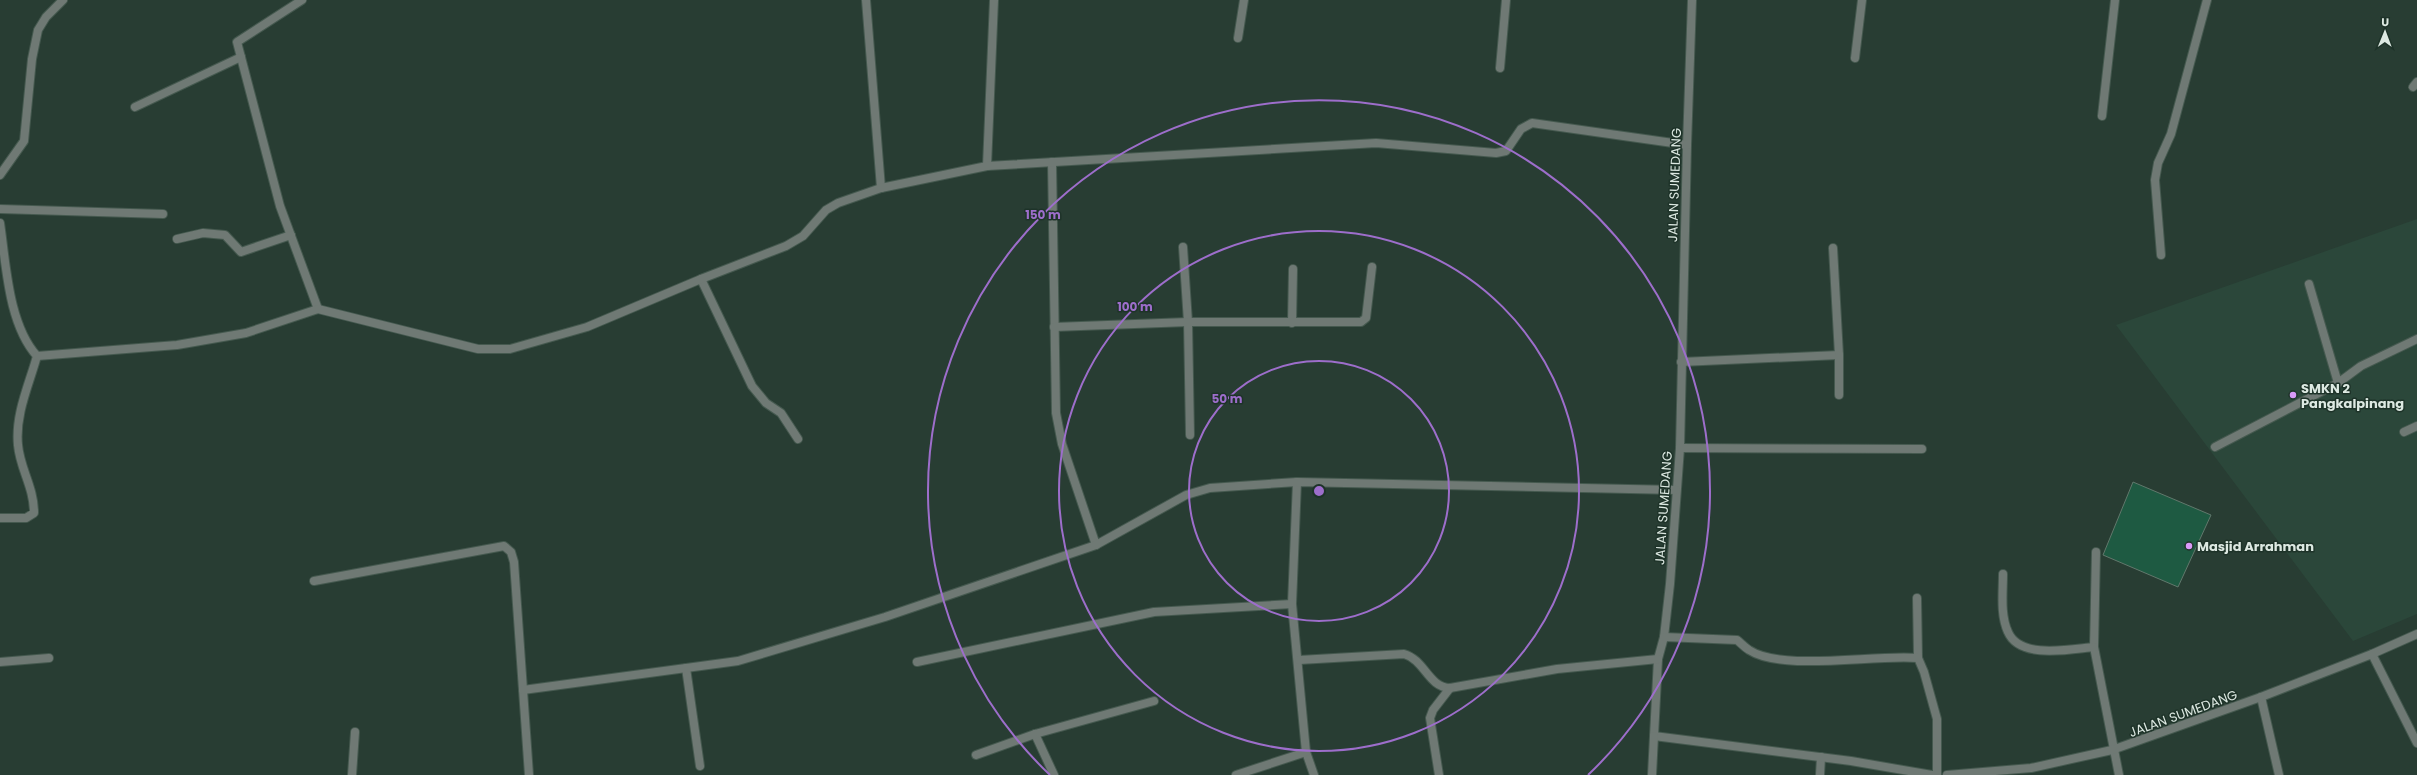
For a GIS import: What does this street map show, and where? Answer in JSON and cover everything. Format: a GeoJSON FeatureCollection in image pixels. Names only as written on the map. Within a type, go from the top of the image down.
{"type":"FeatureCollection","features":[{"type":"Feature","properties":{"kind":"street"},"geometry":{"type":"LineString","coordinates":[[0,176],[24,141],[32,59],[38,30],[46,17],[63,0]]}},
{"type":"Feature","properties":{"kind":"street"},"geometry":{"type":"LineString","coordinates":[[302,0],[237,42],[280,206],[318,309]]}},
{"type":"Feature","properties":{"kind":"street"},"geometry":{"type":"LineString","coordinates":[[866,0],[881,188]]}},
{"type":"Feature","properties":{"kind":"street"},"geometry":{"type":"LineString","coordinates":[[987,166],[994,0]]}},
{"type":"Feature","properties":{"kind":"street"},"geometry":{"type":"LineString","coordinates":[[1238,38],[1244,0]]}},
{"type":"Feature","properties":{"kind":"street"},"geometry":{"type":"LineString","coordinates":[[1500,68],[1506,0]]}},
{"type":"Feature","properties":{"kind":"street","name":"JALAN SUMEDANG"},"geometry":{"type":"LineString","coordinates":[[1652,775],[1658,659],[1664,637],[1670,584],[1680,448],[1681,362],[1692,0]]}},
{"type":"Feature","properties":{"kind":"street"},"geometry":{"type":"LineString","coordinates":[[1855,58],[1862,0]]}},
{"type":"Feature","properties":{"kind":"street"},"geometry":{"type":"LineString","coordinates":[[2102,116],[2115,0]]}},
{"type":"Feature","properties":{"kind":"street"},"geometry":{"type":"LineString","coordinates":[[2160,255],[2155,180],[2158,163],[2171,134],[2207,0]]}},
{"type":"Feature","properties":{"kind":"street"},"geometry":{"type":"LineString","coordinates":[[135,107],[241,57]]}},
{"type":"Feature","properties":{"kind":"street"},"geometry":{"type":"LineString","coordinates":[[37,356],[178,345],[246,333],[318,309],[478,349],[510,349],[587,327],[701,279],[786,246],[803,236],[826,210],[838,203],[881,188],[987,166],[1376,143],[1496,153],[1506,151],[1521,129],[1532,123],[1687,145]]}},
{"type":"Feature","properties":{"kind":"street"},"geometry":{"type":"LineString","coordinates":[[1052,162],[1056,413],[1062,444],[1096,545]]}},
{"type":"Feature","properties":{"kind":"street"},"geometry":{"type":"LineString","coordinates":[[0,210],[163,214]]}},
{"type":"Feature","properties":{"kind":"street"},"geometry":{"type":"LineString","coordinates":[[0,223],[10,293],[27,342],[37,356]]}},
{"type":"Feature","properties":{"kind":"street"},"geometry":{"type":"LineString","coordinates":[[177,239],[203,233],[225,235],[241,252],[291,235]]}},
{"type":"Feature","properties":{"kind":"street"},"geometry":{"type":"LineString","coordinates":[[1183,246],[1188,322],[1190,435]]}},
{"type":"Feature","properties":{"kind":"street"},"geometry":{"type":"LineString","coordinates":[[1833,248],[1839,355],[1839,395]]}},
{"type":"Feature","properties":{"kind":"street"},"geometry":{"type":"LineString","coordinates":[[1054,327],[1188,322],[1362,322],[1366,318],[1372,267]]}},
{"type":"Feature","properties":{"kind":"street"},"geometry":{"type":"LineString","coordinates":[[1292,323],[1293,269]]}},
{"type":"Feature","properties":{"kind":"street"},"geometry":{"type":"LineString","coordinates":[[701,279],[752,386],[766,403],[781,413],[798,439]]}},
{"type":"Feature","properties":{"kind":"street"},"geometry":{"type":"LineString","coordinates":[[2309,284],[2338,383]]}},
{"type":"Feature","properties":{"kind":"street"},"geometry":{"type":"LineString","coordinates":[[2215,448],[2338,383],[2361,366],[2417,339]]}},
{"type":"Feature","properties":{"kind":"street"},"geometry":{"type":"LineString","coordinates":[[1681,362],[1839,355]]}},
{"type":"Feature","properties":{"kind":"street"},"geometry":{"type":"LineString","coordinates":[[0,518],[26,518],[34,512],[32,487],[21,461],[18,444],[21,406],[37,356]]}},
{"type":"Feature","properties":{"kind":"street"},"geometry":{"type":"LineString","coordinates":[[2404,432],[2417,426]]}},
{"type":"Feature","properties":{"kind":"street"},"geometry":{"type":"LineString","coordinates":[[1680,448],[1922,449]]}},
{"type":"Feature","properties":{"kind":"street"},"geometry":{"type":"LineString","coordinates":[[1297,482],[1292,604],[1299,660],[1306,752],[1314,775]]}},
{"type":"Feature","properties":{"kind":"street"},"geometry":{"type":"LineString","coordinates":[[523,690],[738,661],[885,617],[1096,545],[1198,490],[1297,482],[1676,490]]}},
{"type":"Feature","properties":{"kind":"street"},"geometry":{"type":"LineString","coordinates":[[314,581],[504,546],[511,552],[514,562],[529,775]]}},
{"type":"Feature","properties":{"kind":"street"},"geometry":{"type":"LineString","coordinates":[[2096,552],[2094,647],[2112,750],[2118,775]]}},
{"type":"Feature","properties":{"kind":"street"},"geometry":{"type":"LineString","coordinates":[[2003,574],[2002,608],[2008,633],[2016,641],[2028,649],[2047,651],[2094,647]]}},
{"type":"Feature","properties":{"kind":"street"},"geometry":{"type":"LineString","coordinates":[[1917,598],[1918,658],[1924,672],[1937,719],[1937,775]]}},
{"type":"Feature","properties":{"kind":"street"},"geometry":{"type":"LineString","coordinates":[[917,662],[1154,612],[1292,604]]}},
{"type":"Feature","properties":{"kind":"street","name":"JALAN SUMEDANG"},"geometry":{"type":"LineString","coordinates":[[1947,775],[2031,768],[2112,750],[2261,697],[2372,654],[2417,634]]}},
{"type":"Feature","properties":{"kind":"street"},"geometry":{"type":"LineString","coordinates":[[1664,637],[1737,640],[1748,650],[1783,660],[1893,656],[1918,658]]}},
{"type":"Feature","properties":{"kind":"street"},"geometry":{"type":"LineString","coordinates":[[1299,660],[1404,654],[1416,661],[1436,684],[1450,688],[1557,669],[1658,659]]}},
{"type":"Feature","properties":{"kind":"street"},"geometry":{"type":"LineString","coordinates":[[2372,654],[2417,743]]}},
{"type":"Feature","properties":{"kind":"street"},"geometry":{"type":"LineString","coordinates":[[0,662],[49,658]]}},
{"type":"Feature","properties":{"kind":"street"},"geometry":{"type":"LineString","coordinates":[[686,668],[700,766]]}},
{"type":"Feature","properties":{"kind":"street"},"geometry":{"type":"LineString","coordinates":[[1439,775],[1430,718],[1433,710],[1450,688]]}},
{"type":"Feature","properties":{"kind":"street"},"geometry":{"type":"LineString","coordinates":[[2261,697],[2279,775]]}},
{"type":"Feature","properties":{"kind":"street"},"geometry":{"type":"LineString","coordinates":[[976,755],[1035,734],[1154,701]]}},
{"type":"Feature","properties":{"kind":"street"},"geometry":{"type":"LineString","coordinates":[[352,775],[355,732]]}},
{"type":"Feature","properties":{"kind":"street"},"geometry":{"type":"LineString","coordinates":[[1035,734],[1054,775]]}},
{"type":"Feature","properties":{"kind":"street"},"geometry":{"type":"LineString","coordinates":[[1654,736],[1821,757],[1932,775]]}},
{"type":"Feature","properties":{"kind":"street"},"geometry":{"type":"LineString","coordinates":[[1236,775],[1306,752]]}},
{"type":"Feature","properties":{"kind":"street"},"geometry":{"type":"LineString","coordinates":[[1820,775],[1821,757]]}},
{"type":"Feature","properties":{"kind":"shaded area","name":"SMKN 2 Pangkalpinang"},"geometry":{"type":"Polygon","coordinates":[[[2417,219],[2417,614],[2353,641],[2116,325],[2417,219]]]}},
{"type":"Feature","properties":{"kind":"building"},"geometry":{"type":"Polygon","coordinates":[[[2133,482],[2211,515],[2178,587],[2103,555],[2133,482]]]}},
{"type":"Feature","properties":{"kind":"place","name":"SMKN 2 Pangkalpinang"},"geometry":{"type":"Point","coordinates":[2293,395]}},
{"type":"Feature","properties":{"kind":"place","name":"Masjid Arrahman"},"geometry":{"type":"Point","coordinates":[2189,546]}}]}
